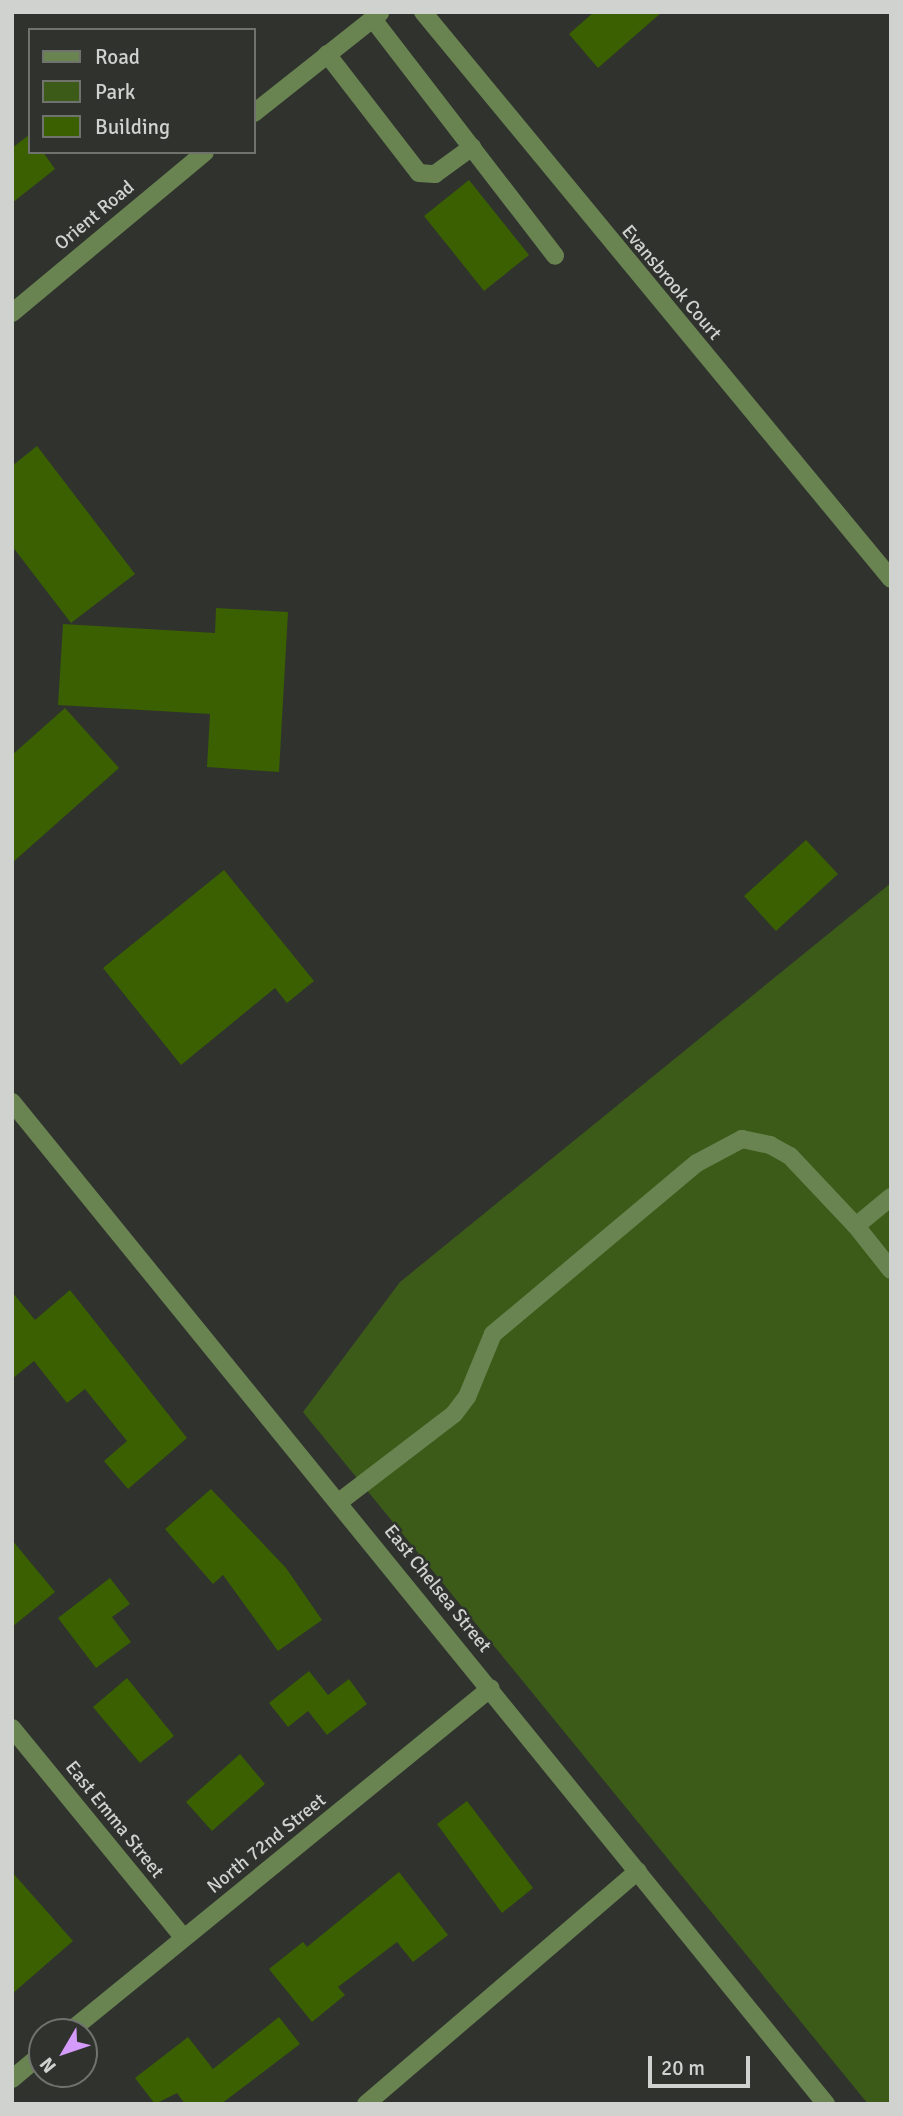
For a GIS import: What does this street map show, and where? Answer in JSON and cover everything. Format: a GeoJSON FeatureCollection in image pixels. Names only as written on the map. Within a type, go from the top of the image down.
{"type":"FeatureCollection","features":[{"type":"Feature","properties":{"kind":"street","name":"Evansbrook Court"},"geometry":{"type":"LineString","coordinates":[[423,12],[891,579]]}},
{"type":"Feature","properties":{"kind":"street"},"geometry":{"type":"LineString","coordinates":[[256,111],[376,15],[555,256]]}},
{"type":"Feature","properties":{"kind":"street"},"geometry":{"type":"LineString","coordinates":[[327,54],[419,173],[435,174],[472,147]]}},
{"type":"Feature","properties":{"kind":"street","name":"Orient Road"},"geometry":{"type":"LineString","coordinates":[[12,313],[203,154]]}},
{"type":"Feature","properties":{"kind":"street","name":"East Chelsea Street"},"geometry":{"type":"LineString","coordinates":[[12,1102],[491,1688],[826,2104]]}},
{"type":"Feature","properties":{"kind":"street"},"geometry":{"type":"LineString","coordinates":[[339,1502],[454,1414],[467,1397],[493,1334],[697,1163],[742,1139],[770,1145],[790,1156],[856,1226],[891,1270]]}},
{"type":"Feature","properties":{"kind":"street"},"geometry":{"type":"LineString","coordinates":[[856,1226],[891,1197]]}},
{"type":"Feature","properties":{"kind":"street","name":"North 72nd Street"},"geometry":{"type":"LineString","coordinates":[[86,2018],[491,1688]]}},
{"type":"Feature","properties":{"kind":"street","name":"East Emma Street"},"geometry":{"type":"LineString","coordinates":[[12,1728],[184,1938]]}},
{"type":"Feature","properties":{"kind":"street"},"geometry":{"type":"LineString","coordinates":[[366,2104],[638,1871]]}},
{"type":"Feature","properties":{"kind":"street"},"geometry":{"type":"LineString","coordinates":[[12,2078],[28,2065]]}},
{"type":"Feature","properties":{"kind":"green space"},"geometry":{"type":"Polygon","coordinates":[[[891,883],[891,2104],[868,2104],[303,1412],[400,1282],[891,883]]]}},
{"type":"Feature","properties":{"kind":"building"},"geometry":{"type":"Polygon","coordinates":[[[594,12],[662,12],[598,68],[569,34],[594,12]]]}},
{"type":"Feature","properties":{"kind":"building"},"geometry":{"type":"Polygon","coordinates":[[[28,136],[28,154],[44,154],[55,169],[12,203],[12,148],[28,136]]]}},
{"type":"Feature","properties":{"kind":"building"},"geometry":{"type":"Polygon","coordinates":[[[469,180],[529,255],[484,291],[424,216],[469,180]]]}},
{"type":"Feature","properties":{"kind":"building"},"geometry":{"type":"Polygon","coordinates":[[[37,446],[135,574],[71,623],[12,546],[12,466],[37,446]]]}},
{"type":"Feature","properties":{"kind":"building"},"geometry":{"type":"Polygon","coordinates":[[[216,608],[288,612],[279,772],[207,767],[210,714],[58,705],[63,624],[215,633],[216,608]]]}},
{"type":"Feature","properties":{"kind":"building"},"geometry":{"type":"Polygon","coordinates":[[[65,708],[119,768],[12,863],[12,755],[65,708]]]}},
{"type":"Feature","properties":{"kind":"building"},"geometry":{"type":"Polygon","coordinates":[[[806,840],[838,874],[776,931],[744,896],[806,840]]]}},
{"type":"Feature","properties":{"kind":"building"},"geometry":{"type":"Polygon","coordinates":[[[224,870],[314,981],[287,1003],[275,988],[181,1065],[103,968],[224,870]]]}},
{"type":"Feature","properties":{"kind":"building"},"geometry":{"type":"Polygon","coordinates":[[[70,1290],[187,1438],[128,1489],[104,1461],[127,1441],[85,1389],[67,1403],[34,1361],[12,1379],[12,1292],[35,1320],[70,1290]]]}},
{"type":"Feature","properties":{"kind":"building"},"geometry":{"type":"Polygon","coordinates":[[[211,1489],[286,1568],[322,1620],[278,1651],[223,1575],[213,1584],[165,1529],[211,1489]]]}},
{"type":"Feature","properties":{"kind":"building"},"geometry":{"type":"Polygon","coordinates":[[[12,1540],[55,1592],[12,1627],[12,1540]]]}},
{"type":"Feature","properties":{"kind":"building"},"geometry":{"type":"Polygon","coordinates":[[[110,1578],[130,1604],[112,1617],[131,1642],[96,1668],[58,1618],[110,1578]]]}},
{"type":"Feature","properties":{"kind":"building"},"geometry":{"type":"Polygon","coordinates":[[[309,1671],[328,1695],[349,1679],[367,1704],[327,1735],[308,1711],[288,1727],[269,1703],[309,1671]]]}},
{"type":"Feature","properties":{"kind":"building"},"geometry":{"type":"Polygon","coordinates":[[[127,1678],[174,1736],[140,1763],[93,1707],[127,1678]]]}},
{"type":"Feature","properties":{"kind":"building"},"geometry":{"type":"Polygon","coordinates":[[[240,1754],[265,1784],[212,1831],[186,1802],[240,1754]]]}},
{"type":"Feature","properties":{"kind":"building"},"geometry":{"type":"Polygon","coordinates":[[[467,1801],[533,1888],[502,1913],[437,1824],[467,1801]]]}},
{"type":"Feature","properties":{"kind":"building"},"geometry":{"type":"Polygon","coordinates":[[[12,1872],[73,1941],[12,1994],[12,1872]]]}},
{"type":"Feature","properties":{"kind":"building"},"geometry":{"type":"Polygon","coordinates":[[[399,1872],[448,1935],[413,1962],[397,1942],[338,1987],[345,1995],[312,2022],[269,1969],[303,1942],[307,1947],[399,1872]]]}},
{"type":"Feature","properties":{"kind":"building"},"geometry":{"type":"Polygon","coordinates":[[[279,2017],[300,2044],[221,2104],[185,2104],[177,2093],[155,2104],[135,2078],[188,2037],[213,2069],[279,2017]]]}}]}
